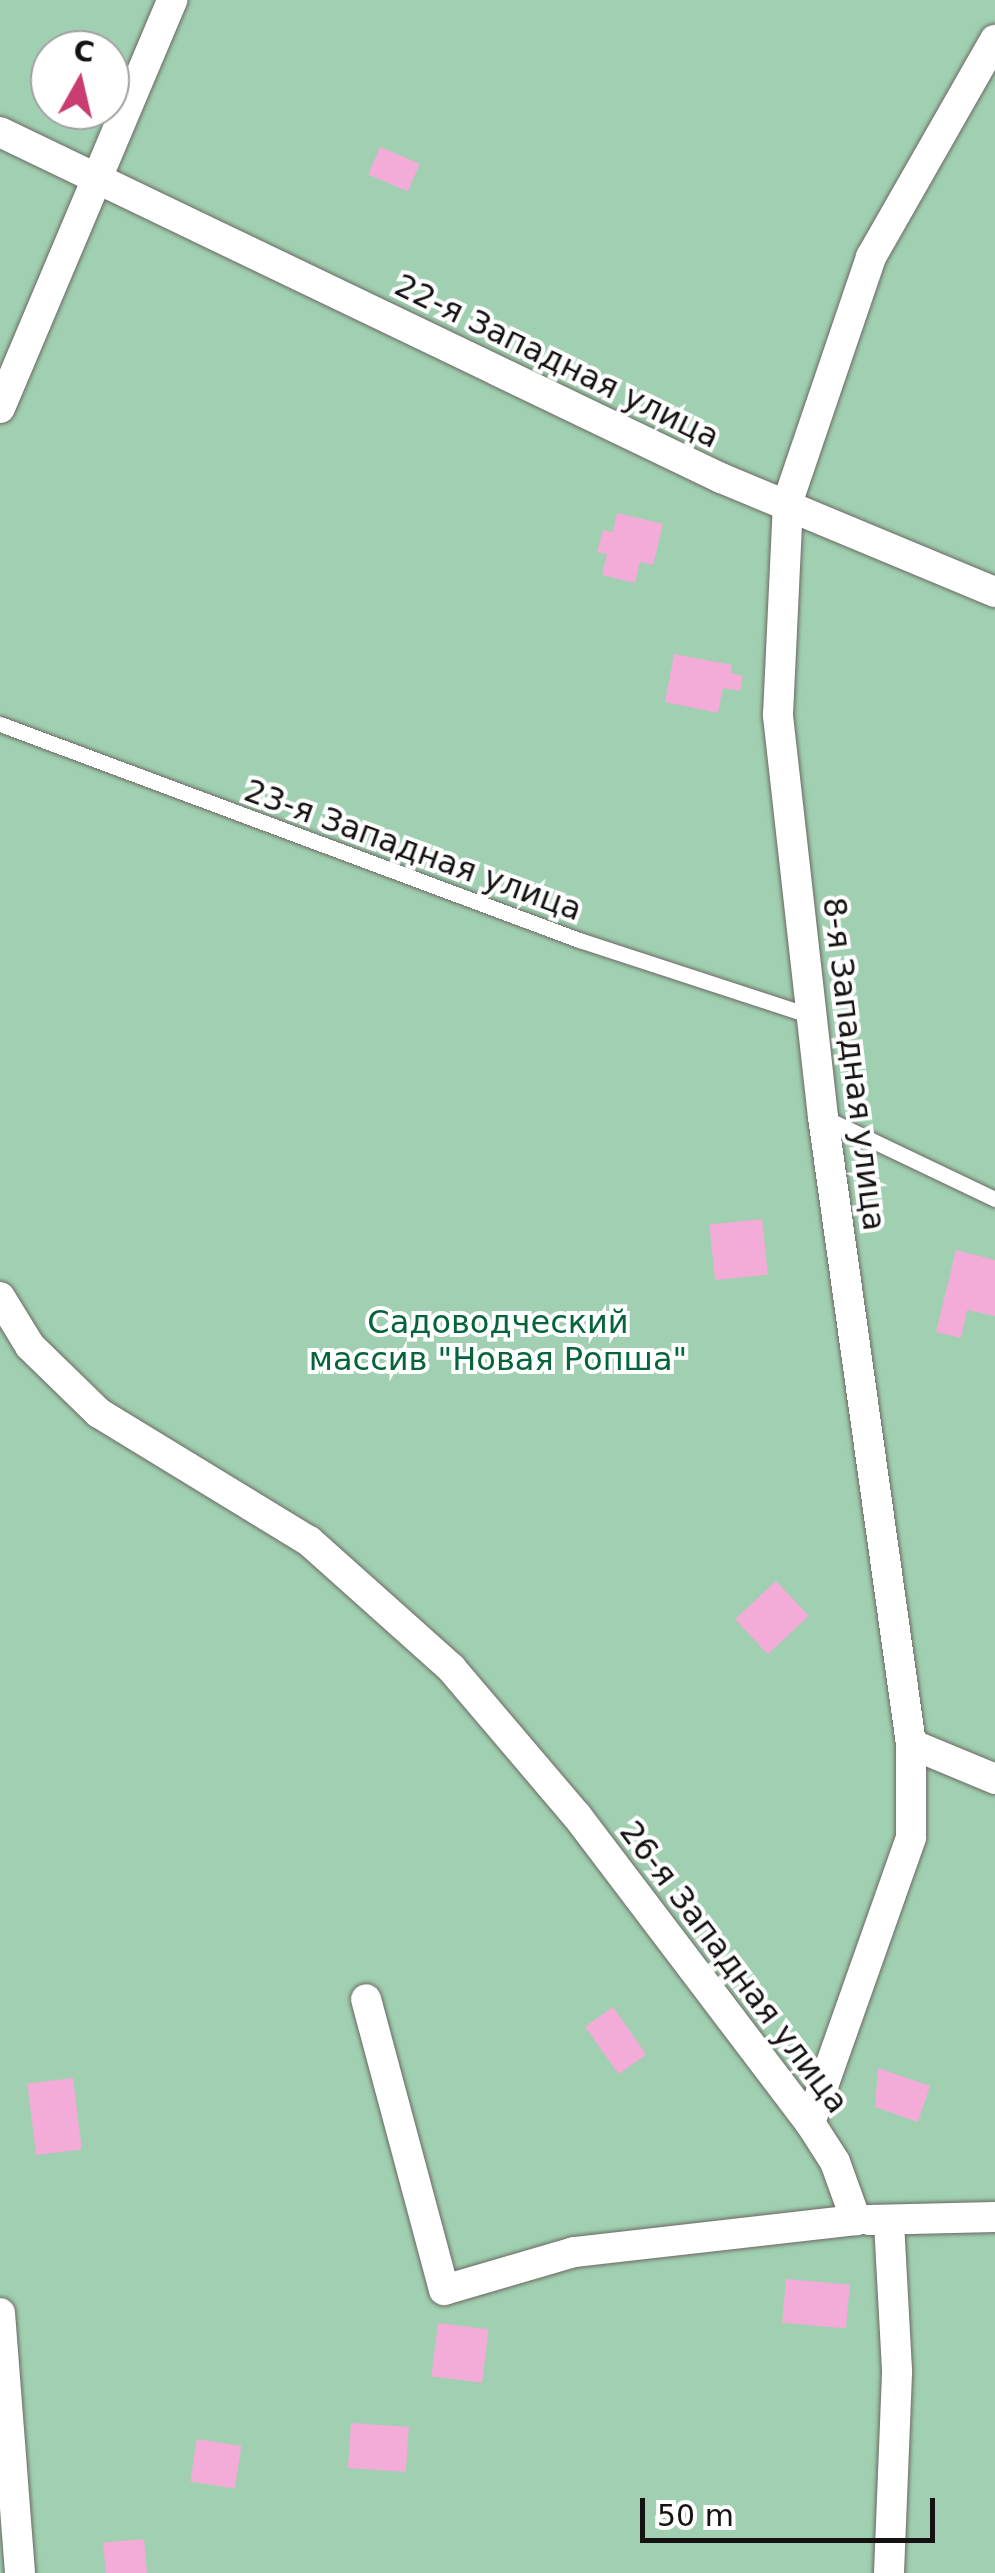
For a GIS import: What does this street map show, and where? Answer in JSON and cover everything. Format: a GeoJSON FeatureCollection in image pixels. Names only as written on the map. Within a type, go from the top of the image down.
{"type":"FeatureCollection","features":[{"type":"Feature","properties":{"kind":"street"},"geometry":{"type":"LineString","coordinates":[[0,408],[172,0]]}},
{"type":"Feature","properties":{"kind":"street","name":"8-я Западная улица"},"geometry":{"type":"LineString","coordinates":[[810,2124],[911,1837],[911,1744],[823,1117],[778,715],[788,501],[871,257],[995,40]]}},
{"type":"Feature","properties":{"kind":"street","name":"22-я Западная улица"},"geometry":{"type":"LineString","coordinates":[[0,132],[721,478],[788,501],[995,592]]}},
{"type":"Feature","properties":{"kind":"street","name":"26-я Западная улица"},"geometry":{"type":"LineString","coordinates":[[0,1298],[30,1346],[99,1413],[309,1541],[451,1668],[577,1816],[810,2124],[835,2162],[856,2220]]}},
{"type":"Feature","properties":{"kind":"street"},"geometry":{"type":"LineString","coordinates":[[911,1744],[995,1779]]}},
{"type":"Feature","properties":{"kind":"street"},"geometry":{"type":"LineString","coordinates":[[366,1999],[444,2290],[574,2252],[856,2220],[995,2217]]}},
{"type":"Feature","properties":{"kind":"street"},"geometry":{"type":"LineString","coordinates":[[889,2573],[897,2370],[890,2220]]}},
{"type":"Feature","properties":{"kind":"street"},"geometry":{"type":"LineString","coordinates":[[0,2313],[20,2573]]}},
{"type":"Feature","properties":{"kind":"lane","name":"23-я Западная улица"},"geometry":{"type":"LineString","coordinates":[[0,724],[579,940],[812,1016]]}},
{"type":"Feature","properties":{"kind":"lane"},"geometry":{"type":"LineString","coordinates":[[823,1117],[995,1199]]}},
{"type":"Feature","properties":{"kind":"green space","name":"Садоводческий массив \"Новая Ропша\""},"geometry":{"type":"Polygon","coordinates":[[[0,0],[995,0],[995,2573],[0,2573],[0,0]]]}},
{"type":"Feature","properties":{"kind":"building"},"geometry":{"type":"Polygon","coordinates":[[[380,147],[420,164],[408,191],[368,175],[380,147]]]}},
{"type":"Feature","properties":{"kind":"building"},"geometry":{"type":"Polygon","coordinates":[[[617,513],[663,524],[653,565],[640,562],[635,583],[602,575],[607,554],[597,552],[603,530],[613,532],[617,513]]]}},
{"type":"Feature","properties":{"kind":"building"},"geometry":{"type":"Polygon","coordinates":[[[674,654],[732,665],[731,673],[743,676],[740,691],[723,688],[718,713],[665,702],[674,654]]]}},
{"type":"Feature","properties":{"kind":"building"},"geometry":{"type":"Polygon","coordinates":[[[762,1219],[768,1275],[715,1280],[709,1225],[762,1219]]]}},
{"type":"Feature","properties":{"kind":"building"},"geometry":{"type":"Polygon","coordinates":[[[956,1250],[995,1260],[995,1316],[967,1310],[961,1338],[936,1332],[956,1250]]]}},
{"type":"Feature","properties":{"kind":"building"},"geometry":{"type":"Polygon","coordinates":[[[776,1581],[809,1616],[768,1654],[735,1619],[776,1581]]]}},
{"type":"Feature","properties":{"kind":"building"},"geometry":{"type":"Polygon","coordinates":[[[613,2007],[646,2055],[618,2074],[585,2027],[613,2007]]]}},
{"type":"Feature","properties":{"kind":"building"},"geometry":{"type":"Polygon","coordinates":[[[878,2068],[930,2086],[918,2122],[875,2107],[878,2068]]]}},
{"type":"Feature","properties":{"kind":"building"},"geometry":{"type":"Polygon","coordinates":[[[73,2078],[82,2149],[36,2155],[27,2084],[73,2078]]]}},
{"type":"Feature","properties":{"kind":"building"},"geometry":{"type":"Polygon","coordinates":[[[786,2279],[850,2285],[846,2328],[782,2323],[786,2279]]]}},
{"type":"Feature","properties":{"kind":"building"},"geometry":{"type":"Polygon","coordinates":[[[438,2323],[489,2329],[482,2383],[431,2377],[438,2323]]]}},
{"type":"Feature","properties":{"kind":"building"},"geometry":{"type":"Polygon","coordinates":[[[351,2423],[409,2427],[406,2472],[348,2468],[351,2423]]]}},
{"type":"Feature","properties":{"kind":"building"},"geometry":{"type":"Polygon","coordinates":[[[197,2439],[241,2446],[235,2489],[190,2481],[197,2439]]]}},
{"type":"Feature","properties":{"kind":"building"},"geometry":{"type":"Polygon","coordinates":[[[144,2539],[147,2573],[106,2573],[103,2543],[144,2539]]]}}]}
